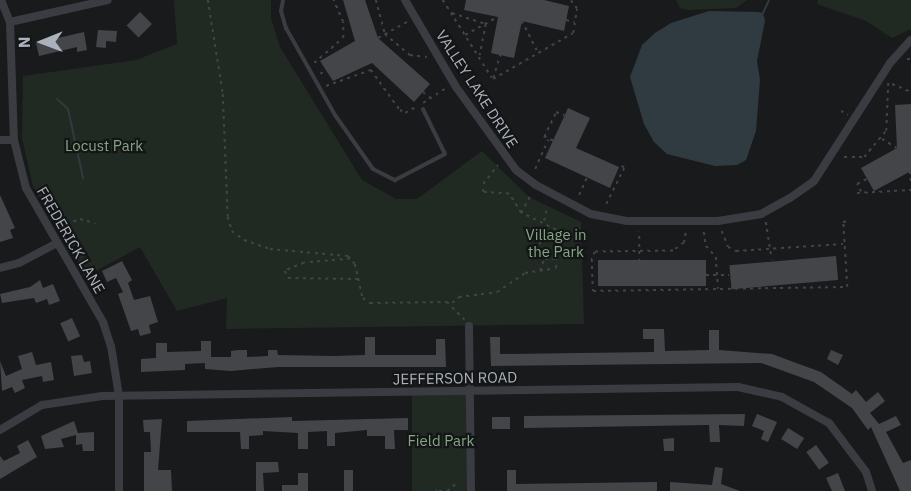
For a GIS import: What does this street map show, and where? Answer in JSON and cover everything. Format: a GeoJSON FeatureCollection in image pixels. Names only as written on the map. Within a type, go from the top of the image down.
{"type":"FeatureCollection","features":[{"type":"Feature","properties":{"kind":"street","name":"FREDERICK LANE"},"geometry":{"type":"LineString","coordinates":[[1,0],[10,22],[14,140],[26,188],[103,322],[119,396],[119,491]]}},
{"type":"Feature","properties":{"kind":"street"},"geometry":{"type":"LineString","coordinates":[[10,22],[108,0]]}},
{"type":"Feature","properties":{"kind":"street","name":"VALLEY LAKE DRIVE"},"geometry":{"type":"LineString","coordinates":[[405,0],[456,87],[516,170],[536,185],[591,214],[627,221],[718,221],[761,214],[790,198],[814,181],[890,63],[911,40]]}},
{"type":"Feature","properties":{"kind":"street"},"geometry":{"type":"LineString","coordinates":[[0,140],[14,140]]}},
{"type":"Feature","properties":{"kind":"street"},"geometry":{"type":"LineString","coordinates":[[0,268],[19,263],[57,243]]}},
{"type":"Feature","properties":{"kind":"street"},"geometry":{"type":"LineString","coordinates":[[469,326],[471,491]]}},
{"type":"Feature","properties":{"kind":"street","name":"JEFFERSON ROAD"},"geometry":{"type":"LineString","coordinates":[[0,430],[42,405],[119,396],[738,387],[771,393],[829,423],[866,472],[872,491]]}},
{"type":"Feature","properties":{"kind":"lane"},"geometry":{"type":"LineString","coordinates":[[284,0],[281,11],[286,28],[335,115],[373,169],[395,180],[446,154],[423,109]]}},
{"type":"Feature","properties":{"kind":"path"},"geometry":{"type":"LineString","coordinates":[[208,0],[223,94],[228,217],[232,231],[244,240],[270,249],[324,252],[351,259]]}},
{"type":"Feature","properties":{"kind":"path"},"geometry":{"type":"LineString","coordinates":[[333,0],[343,22],[343,38],[315,59],[320,74],[329,88],[371,70],[405,113],[447,88]]}},
{"type":"Feature","properties":{"kind":"path"},"geometry":{"type":"LineString","coordinates":[[376,0],[385,34],[415,58],[427,57]]}},
{"type":"Feature","properties":{"kind":"path"},"geometry":{"type":"LineString","coordinates":[[443,0],[493,79]]}},
{"type":"Feature","properties":{"kind":"path"},"geometry":{"type":"LineString","coordinates":[[493,79],[573,33],[577,9],[570,0]]}},
{"type":"Feature","properties":{"kind":"path"},"geometry":{"type":"LineString","coordinates":[[452,13],[486,24]]}},
{"type":"Feature","properties":{"kind":"path"},"geometry":{"type":"LineString","coordinates":[[465,35],[498,17]]}},
{"type":"Feature","properties":{"kind":"path"},"geometry":{"type":"LineString","coordinates":[[378,38],[415,18]]}},
{"type":"Feature","properties":{"kind":"path"},"geometry":{"type":"LineString","coordinates":[[566,20],[575,22]]}},
{"type":"Feature","properties":{"kind":"path"},"geometry":{"type":"LineString","coordinates":[[522,21],[538,52]]}},
{"type":"Feature","properties":{"kind":"path"},"geometry":{"type":"LineString","coordinates":[[479,57],[486,24]]}},
{"type":"Feature","properties":{"kind":"path"},"geometry":{"type":"LineString","coordinates":[[493,79],[500,55]]}},
{"type":"Feature","properties":{"kind":"path"},"geometry":{"type":"LineString","coordinates":[[320,74],[326,70]]}},
{"type":"Feature","properties":{"kind":"path"},"geometry":{"type":"LineString","coordinates":[[844,157],[864,157],[881,138],[889,109],[887,79]]}},
{"type":"Feature","properties":{"kind":"path"},"geometry":{"type":"LineString","coordinates":[[892,84],[911,92]]}},
{"type":"Feature","properties":{"kind":"path"},"geometry":{"type":"LineString","coordinates":[[423,92],[430,98]]}},
{"type":"Feature","properties":{"kind":"path"},"geometry":{"type":"LineString","coordinates":[[553,141],[544,137],[556,112],[564,115]]}},
{"type":"Feature","properties":{"kind":"path"},"geometry":{"type":"LineString","coordinates":[[881,138],[897,148]]}},
{"type":"Feature","properties":{"kind":"path"},"geometry":{"type":"LineString","coordinates":[[535,170],[549,139]]}},
{"type":"Feature","properties":{"kind":"path"},"geometry":{"type":"LineString","coordinates":[[351,259],[363,298],[370,303],[451,303],[459,297],[497,292],[525,273],[556,268],[556,230],[544,221],[521,213],[508,194],[483,192],[483,184],[498,165]]}},
{"type":"Feature","properties":{"kind":"path"},"geometry":{"type":"LineString","coordinates":[[606,204],[624,168],[620,165]]}},
{"type":"Feature","properties":{"kind":"path"},"geometry":{"type":"LineString","coordinates":[[910,171],[911,183]]}},
{"type":"Feature","properties":{"kind":"path"},"geometry":{"type":"LineString","coordinates":[[579,195],[587,177]]}},
{"type":"Feature","properties":{"kind":"path"},"geometry":{"type":"LineString","coordinates":[[861,193],[857,184],[867,178]]}},
{"type":"Feature","properties":{"kind":"path"},"geometry":{"type":"LineString","coordinates":[[614,179],[618,181]]}},
{"type":"Feature","properties":{"kind":"path"},"geometry":{"type":"LineString","coordinates":[[857,193],[911,190]]}},
{"type":"Feature","properties":{"kind":"path"},"geometry":{"type":"LineString","coordinates":[[521,213],[530,196]]}},
{"type":"Feature","properties":{"kind":"path"},"geometry":{"type":"LineString","coordinates":[[544,221],[547,207]]}},
{"type":"Feature","properties":{"kind":"path"},"geometry":{"type":"LineString","coordinates":[[50,232],[72,220],[95,223]]}},
{"type":"Feature","properties":{"kind":"path"},"geometry":{"type":"LineString","coordinates":[[686,232],[684,243],[673,251],[595,252],[592,259],[593,291],[847,287],[843,222],[850,221]]}},
{"type":"Feature","properties":{"kind":"path"},"geometry":{"type":"LineString","coordinates":[[765,222],[772,260]]}},
{"type":"Feature","properties":{"kind":"path"},"geometry":{"type":"LineString","coordinates":[[540,271],[544,259],[538,237],[549,226]]}},
{"type":"Feature","properties":{"kind":"path"},"geometry":{"type":"LineString","coordinates":[[722,231],[728,247],[736,251],[844,244]]}},
{"type":"Feature","properties":{"kind":"path"},"geometry":{"type":"LineString","coordinates":[[639,232],[639,261]]}},
{"type":"Feature","properties":{"kind":"path"},"geometry":{"type":"LineString","coordinates":[[704,232],[706,246],[716,257],[718,290]]}},
{"type":"Feature","properties":{"kind":"path"},"geometry":{"type":"LineString","coordinates":[[351,259],[304,263],[285,271],[288,278],[358,279]]}},
{"type":"Feature","properties":{"kind":"path"},"geometry":{"type":"LineString","coordinates":[[544,259],[556,259]]}},
{"type":"Feature","properties":{"kind":"path"},"geometry":{"type":"LineString","coordinates":[[706,275],[729,275]]}},
{"type":"Feature","properties":{"kind":"path"},"geometry":{"type":"LineString","coordinates":[[774,284],[775,289]]}},
{"type":"Feature","properties":{"kind":"path"},"geometry":{"type":"LineString","coordinates":[[451,303],[469,326]]}},
{"type":"Feature","properties":{"kind":"path"},"geometry":{"type":"LineString","coordinates":[[437,491],[447,491],[456,483]]}},
{"type":"Feature","properties":{"kind":"green space"},"geometry":{"type":"Polygon","coordinates":[[[174,0],[271,0],[271,18],[280,47],[362,180],[396,199],[417,199],[482,151],[529,197],[581,222],[584,324],[226,329],[227,298],[177,311],[140,247],[85,277],[33,186],[22,138],[23,76],[136,60],[177,44],[174,0]]]}},
{"type":"Feature","properties":{"kind":"green space"},"geometry":{"type":"Polygon","coordinates":[[[676,0],[747,0],[736,8],[688,10],[680,8],[676,0]]]}},
{"type":"Feature","properties":{"kind":"green space"},"geometry":{"type":"Polygon","coordinates":[[[818,0],[911,0],[911,29],[892,38],[866,21],[817,4],[818,0]]]}},
{"type":"Feature","properties":{"kind":"green space","name":"Field Park"},"geometry":{"type":"Polygon","coordinates":[[[412,392],[469,392],[469,491],[412,491],[412,392]]]}},
{"type":"Feature","properties":{"kind":"shaded area"},"geometry":{"type":"Polygon","coordinates":[[[709,11],[763,13],[765,21],[757,61],[760,80],[756,131],[746,160],[737,165],[715,166],[667,154],[654,142],[644,124],[630,77],[642,45],[655,33],[671,23],[709,11]]]}},
{"type":"Feature","properties":{"kind":"building"},"geometry":{"type":"Polygon","coordinates":[[[343,0],[365,0],[378,38],[430,84],[414,102],[372,63],[333,81],[320,61],[355,41],[343,0]]]}},
{"type":"Feature","properties":{"kind":"building"},"geometry":{"type":"Polygon","coordinates":[[[466,0],[544,0],[569,6],[564,31],[522,21],[514,58],[491,53],[498,17],[464,10],[466,0]]]}},
{"type":"Feature","properties":{"kind":"building"},"geometry":{"type":"Polygon","coordinates":[[[140,12],[152,24],[139,37],[127,25],[140,12]]]}},
{"type":"Feature","properties":{"kind":"building"},"geometry":{"type":"Polygon","coordinates":[[[98,30],[117,31],[116,42],[106,41],[106,48],[96,47],[98,30]]]}},
{"type":"Feature","properties":{"kind":"building"},"geometry":{"type":"Polygon","coordinates":[[[84,32],[87,50],[77,52],[77,47],[39,56],[36,43],[84,32]]]}},
{"type":"Feature","properties":{"kind":"building"},"geometry":{"type":"Polygon","coordinates":[[[911,104],[911,171],[874,191],[861,168],[897,148],[895,105],[911,104]]]}},
{"type":"Feature","properties":{"kind":"building"},"geometry":{"type":"Polygon","coordinates":[[[568,108],[590,118],[576,148],[619,167],[610,188],[545,158],[568,108]]]}},
{"type":"Feature","properties":{"kind":"building"},"geometry":{"type":"Polygon","coordinates":[[[0,195],[15,228],[10,230],[13,238],[0,242],[0,195]]]}},
{"type":"Feature","properties":{"kind":"building"},"geometry":{"type":"Polygon","coordinates":[[[836,256],[838,280],[731,289],[729,265],[836,256]]]}},
{"type":"Feature","properties":{"kind":"building"},"geometry":{"type":"Polygon","coordinates":[[[598,260],[706,260],[706,286],[598,286],[598,260]]]}},
{"type":"Feature","properties":{"kind":"building"},"geometry":{"type":"Polygon","coordinates":[[[122,261],[132,280],[128,283],[134,300],[150,296],[158,322],[149,325],[151,333],[140,336],[138,329],[131,331],[118,294],[123,292],[116,278],[107,282],[102,271],[122,261]]]}},
{"type":"Feature","properties":{"kind":"building"},"geometry":{"type":"Polygon","coordinates":[[[40,280],[43,288],[53,284],[60,301],[49,305],[47,299],[36,303],[34,298],[2,303],[0,294],[30,287],[40,280]]]}},
{"type":"Feature","properties":{"kind":"building"},"geometry":{"type":"Polygon","coordinates":[[[72,318],[80,336],[68,342],[60,323],[72,318]]]}},
{"type":"Feature","properties":{"kind":"building"},"geometry":{"type":"Polygon","coordinates":[[[643,329],[664,329],[665,351],[709,350],[709,330],[719,330],[719,350],[772,354],[821,372],[852,394],[856,390],[866,402],[878,392],[885,401],[870,413],[879,424],[896,416],[901,425],[886,432],[903,463],[911,460],[911,491],[900,491],[871,427],[868,430],[852,408],[814,382],[761,363],[491,366],[490,337],[500,337],[500,354],[654,352],[654,339],[643,339],[643,329]]]}},
{"type":"Feature","properties":{"kind":"building"},"geometry":{"type":"Polygon","coordinates":[[[365,337],[375,337],[375,355],[436,355],[436,339],[445,339],[446,367],[278,367],[231,371],[205,369],[205,363],[185,364],[185,370],[141,372],[141,359],[156,358],[156,343],[167,343],[167,352],[201,351],[201,341],[211,341],[211,357],[231,357],[231,351],[238,350],[247,350],[247,357],[268,356],[268,350],[277,350],[278,355],[334,356],[365,355],[365,337]]]}},
{"type":"Feature","properties":{"kind":"building"},"geometry":{"type":"Polygon","coordinates":[[[831,350],[843,355],[838,365],[827,359],[831,350]]]}},
{"type":"Feature","properties":{"kind":"building"},"geometry":{"type":"Polygon","coordinates":[[[32,352],[36,365],[51,362],[54,380],[43,382],[42,376],[22,380],[25,388],[15,393],[12,387],[2,391],[0,361],[6,376],[22,369],[18,356],[32,352]]]}},
{"type":"Feature","properties":{"kind":"building"},"geometry":{"type":"Polygon","coordinates":[[[82,355],[84,362],[90,361],[92,373],[74,376],[71,356],[82,355]]]}},
{"type":"Feature","properties":{"kind":"building"},"geometry":{"type":"Polygon","coordinates":[[[745,414],[744,426],[719,425],[720,442],[710,442],[709,425],[524,428],[524,416],[745,414]]]}},
{"type":"Feature","properties":{"kind":"building"},"geometry":{"type":"Polygon","coordinates":[[[757,414],[777,422],[768,442],[761,439],[764,431],[752,426],[757,414]]]}},
{"type":"Feature","properties":{"kind":"building"},"geometry":{"type":"Polygon","coordinates":[[[292,417],[292,421],[408,418],[408,430],[394,430],[395,449],[385,449],[385,436],[367,436],[367,430],[335,433],[335,446],[327,446],[327,431],[308,432],[308,449],[298,449],[298,433],[263,431],[263,435],[249,436],[249,449],[241,449],[240,432],[187,432],[187,421],[292,417]]]}},
{"type":"Feature","properties":{"kind":"building"},"geometry":{"type":"Polygon","coordinates":[[[492,417],[510,417],[510,429],[492,429],[492,417]]]}},
{"type":"Feature","properties":{"kind":"building"},"geometry":{"type":"Polygon","coordinates":[[[162,419],[158,470],[171,470],[172,491],[144,491],[144,452],[151,452],[150,432],[144,432],[143,420],[162,419]]]}},
{"type":"Feature","properties":{"kind":"building"},"geometry":{"type":"Polygon","coordinates":[[[74,421],[78,433],[94,432],[94,451],[83,451],[82,444],[76,445],[76,435],[61,439],[64,447],[45,449],[41,436],[74,421]]]}},
{"type":"Feature","properties":{"kind":"building"},"geometry":{"type":"Polygon","coordinates":[[[788,428],[804,438],[797,449],[781,439],[788,428]]]}},
{"type":"Feature","properties":{"kind":"building"},"geometry":{"type":"Polygon","coordinates":[[[674,438],[674,451],[664,451],[663,439],[674,438]]]}},
{"type":"Feature","properties":{"kind":"building"},"geometry":{"type":"Polygon","coordinates":[[[28,440],[37,457],[0,479],[0,456],[4,461],[20,453],[17,446],[28,440]]]}},
{"type":"Feature","properties":{"kind":"building"},"geometry":{"type":"Polygon","coordinates":[[[816,445],[829,463],[819,470],[806,452],[816,445]]]}},
{"type":"Feature","properties":{"kind":"building"},"geometry":{"type":"Polygon","coordinates":[[[256,462],[278,462],[279,472],[263,473],[264,491],[256,491],[256,462]]]}},
{"type":"Feature","properties":{"kind":"building"},"geometry":{"type":"Polygon","coordinates":[[[715,467],[723,468],[721,484],[740,491],[670,491],[670,482],[712,485],[715,467]]]}},
{"type":"Feature","properties":{"kind":"building"},"geometry":{"type":"Polygon","coordinates":[[[344,470],[353,470],[353,491],[344,491],[344,470]]]}},
{"type":"Feature","properties":{"kind":"building"},"geometry":{"type":"Polygon","coordinates":[[[507,470],[516,470],[516,484],[657,482],[657,491],[507,491],[507,470]]]}},
{"type":"Feature","properties":{"kind":"building"},"geometry":{"type":"Polygon","coordinates":[[[298,473],[308,473],[308,491],[282,491],[282,485],[298,485],[298,473]]]}},
{"type":"Feature","properties":{"kind":"building"},"geometry":{"type":"Polygon","coordinates":[[[838,473],[845,491],[832,491],[826,478],[838,473]]]}},
{"type":"Feature","properties":{"kind":"waterway"},"geometry":{"type":"LineString","coordinates":[[763,13],[769,0]]}},
{"type":"Feature","properties":{"kind":"waterway"},"geometry":{"type":"LineString","coordinates":[[57,99],[68,109],[83,178]]}},
{"type":"Feature","properties":{"kind":"park label","name":"Locust Park"},"geometry":{"type":"Point","coordinates":[104,146]}},
{"type":"Feature","properties":{"kind":"park label","name":"Village in the Park"},"geometry":{"type":"Point","coordinates":[556,242]}}]}
